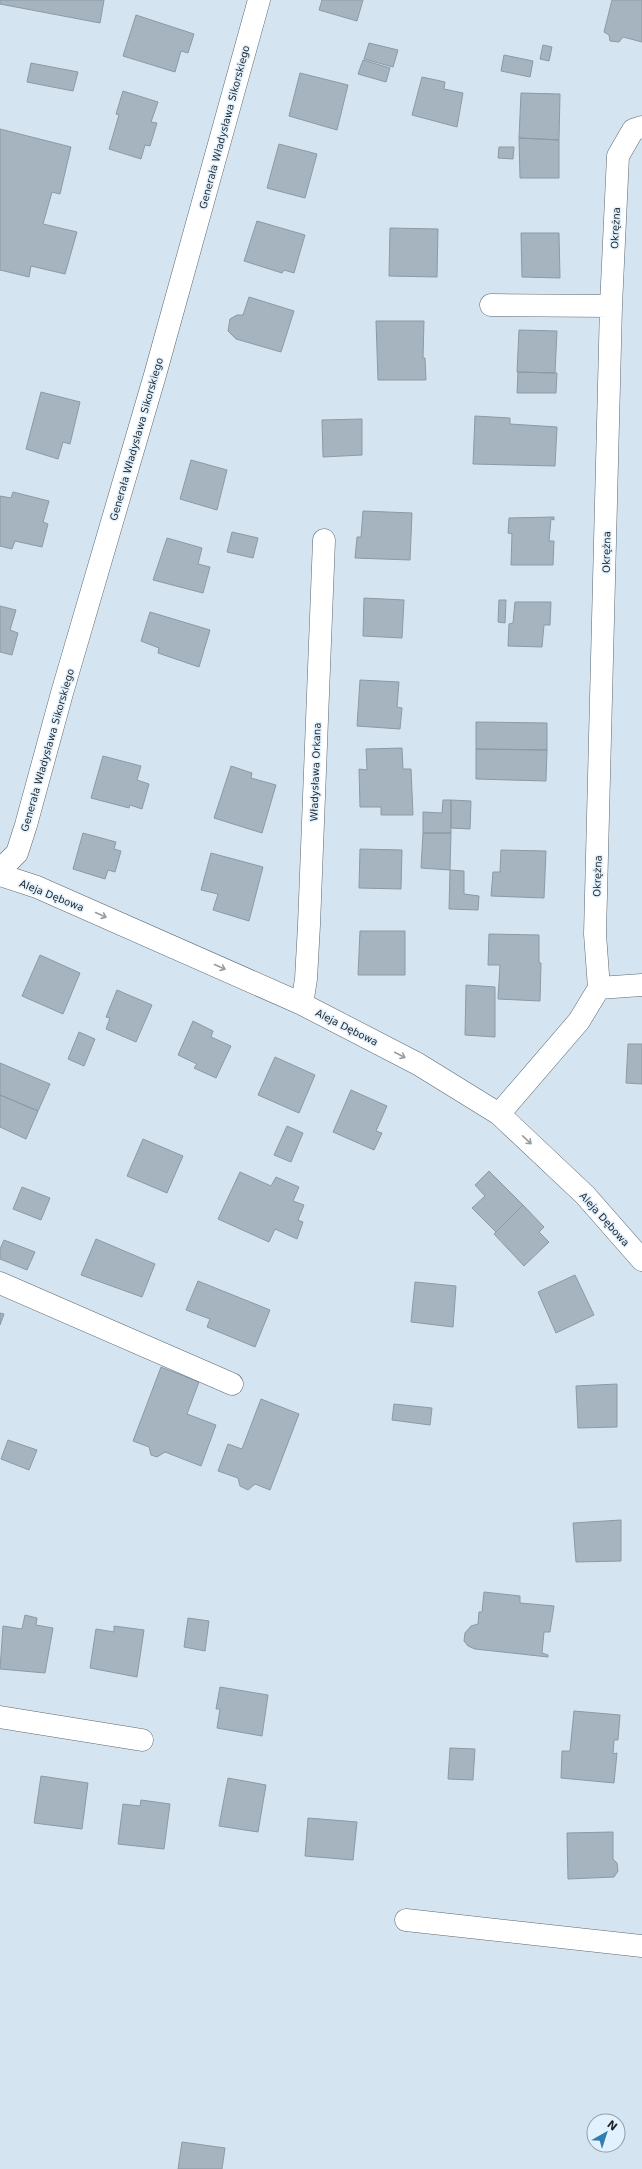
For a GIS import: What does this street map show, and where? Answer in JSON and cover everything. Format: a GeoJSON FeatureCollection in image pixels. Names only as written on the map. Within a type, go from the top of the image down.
{"type":"FeatureCollection","features":[{"type":"Feature","properties":{"kind":"street","name":"Generała Władysława Sikorskiego"},"geometry":{"type":"LineString","coordinates":[[0,870],[17,853],[26,825],[62,693],[155,375],[259,0]]}},
{"type":"Feature","properties":{"kind":"street","name":"Okrężna"},"geometry":{"type":"LineString","coordinates":[[599,988],[595,934],[611,306],[618,156],[633,130],[642,127]]}},
{"type":"Feature","properties":{"kind":"street"},"geometry":{"type":"LineString","coordinates":[[491,305],[611,306]]}},
{"type":"Feature","properties":{"kind":"street","name":"Władysława Orkana"},"geometry":{"type":"LineString","coordinates":[[302,1004],[306,979],[309,925],[324,540]]}},
{"type":"Feature","properties":{"kind":"street","name":"Aleja Dębowa"},"geometry":{"type":"LineString","coordinates":[[0,875],[36,887],[302,1004],[418,1064],[499,1114],[585,1195],[642,1260]]}},
{"type":"Feature","properties":{"kind":"street"},"geometry":{"type":"LineString","coordinates":[[499,1114],[580,1021],[599,988],[642,985]]}},
{"type":"Feature","properties":{"kind":"street"},"geometry":{"type":"LineString","coordinates":[[0,1283],[232,1384]]}},
{"type":"Feature","properties":{"kind":"street"},"geometry":{"type":"LineString","coordinates":[[0,1717],[142,1740]]}},
{"type":"Feature","properties":{"kind":"street"},"geometry":{"type":"LineString","coordinates":[[406,1920],[642,1946]]}},
{"type":"Feature","properties":{"kind":"building"},"geometry":{"type":"Polygon","coordinates":[[[0,0],[104,0],[100,23],[0,4],[0,0]]]}},
{"type":"Feature","properties":{"kind":"building"},"geometry":{"type":"Polygon","coordinates":[[[322,0],[363,0],[357,21],[319,10],[322,0]]]}},
{"type":"Feature","properties":{"kind":"building"},"geometry":{"type":"Polygon","coordinates":[[[612,0],[642,0],[642,42],[623,37],[619,42],[610,41],[609,35],[604,32],[612,0]]]}},
{"type":"Feature","properties":{"kind":"building"},"geometry":{"type":"Polygon","coordinates":[[[136,15],[194,34],[188,53],[181,51],[175,72],[123,56],[136,15]]]}},
{"type":"Feature","properties":{"kind":"building"},"geometry":{"type":"Polygon","coordinates":[[[369,43],[398,50],[393,67],[364,59],[369,43]]]}},
{"type":"Feature","properties":{"kind":"building"},"geometry":{"type":"Polygon","coordinates":[[[543,45],[552,47],[549,61],[540,59],[543,45]]]}},
{"type":"Feature","properties":{"kind":"building"},"geometry":{"type":"Polygon","coordinates":[[[504,55],[533,61],[530,77],[501,71],[504,55]]]}},
{"type":"Feature","properties":{"kind":"building"},"geometry":{"type":"Polygon","coordinates":[[[363,60],[390,68],[386,82],[358,74],[363,60]]]}},
{"type":"Feature","properties":{"kind":"building"},"geometry":{"type":"Polygon","coordinates":[[[31,63],[78,72],[73,91],[27,82],[31,63]]]}},
{"type":"Feature","properties":{"kind":"building"},"geometry":{"type":"Polygon","coordinates":[[[300,73],[348,85],[337,130],[289,116],[300,73]]]}},
{"type":"Feature","properties":{"kind":"building"},"geometry":{"type":"Polygon","coordinates":[[[422,77],[445,82],[444,89],[463,93],[457,127],[412,115],[422,77]]]}},
{"type":"Feature","properties":{"kind":"building"},"geometry":{"type":"Polygon","coordinates":[[[123,91],[158,102],[151,122],[157,123],[150,146],[145,145],[141,159],[109,149],[119,115],[116,114],[123,91]]]}},
{"type":"Feature","properties":{"kind":"building"},"geometry":{"type":"Polygon","coordinates":[[[521,93],[560,94],[559,140],[519,138],[521,93]]]}},
{"type":"Feature","properties":{"kind":"building"},"geometry":{"type":"Polygon","coordinates":[[[0,129],[71,147],[60,194],[52,192],[43,224],[77,232],[65,274],[31,266],[29,277],[0,270],[0,129]]]}},
{"type":"Feature","properties":{"kind":"building"},"geometry":{"type":"Polygon","coordinates":[[[519,138],[559,140],[559,178],[520,178],[519,138]]]}},
{"type":"Feature","properties":{"kind":"building"},"geometry":{"type":"Polygon","coordinates":[[[279,144],[317,154],[305,198],[267,188],[279,144]]]}},
{"type":"Feature","properties":{"kind":"building"},"geometry":{"type":"Polygon","coordinates":[[[499,147],[514,147],[513,159],[498,158],[499,147]]]}},
{"type":"Feature","properties":{"kind":"building"},"geometry":{"type":"Polygon","coordinates":[[[257,221],[305,235],[294,273],[284,270],[282,273],[244,261],[257,221]]]}},
{"type":"Feature","properties":{"kind":"building"},"geometry":{"type":"Polygon","coordinates":[[[390,228],[438,229],[437,277],[389,276],[390,228]]]}},
{"type":"Feature","properties":{"kind":"building"},"geometry":{"type":"Polygon","coordinates":[[[521,233],[559,233],[560,278],[522,277],[521,233]]]}},
{"type":"Feature","properties":{"kind":"building"},"geometry":{"type":"Polygon","coordinates":[[[249,297],[294,311],[281,352],[236,339],[228,331],[230,319],[237,315],[243,315],[249,297]]]}},
{"type":"Feature","properties":{"kind":"building"},"geometry":{"type":"Polygon","coordinates":[[[376,321],[424,321],[423,358],[425,358],[426,380],[378,380],[376,321]]]}},
{"type":"Feature","properties":{"kind":"building"},"geometry":{"type":"Polygon","coordinates":[[[519,330],[557,331],[555,373],[517,372],[519,330]]]}},
{"type":"Feature","properties":{"kind":"building"},"geometry":{"type":"Polygon","coordinates":[[[518,372],[557,373],[556,393],[517,393],[518,372]]]}},
{"type":"Feature","properties":{"kind":"building"},"geometry":{"type":"Polygon","coordinates":[[[41,392],[80,402],[70,444],[63,442],[58,459],[26,449],[41,392]]]}},
{"type":"Feature","properties":{"kind":"building"},"geometry":{"type":"Polygon","coordinates":[[[475,416],[510,418],[510,424],[557,427],[555,466],[473,464],[475,416]]]}},
{"type":"Feature","properties":{"kind":"building"},"geometry":{"type":"Polygon","coordinates":[[[362,419],[362,455],[323,457],[322,420],[362,419]]]}},
{"type":"Feature","properties":{"kind":"building"},"geometry":{"type":"Polygon","coordinates":[[[191,460],[227,470],[217,510],[180,499],[191,460]]]}},
{"type":"Feature","properties":{"kind":"building"},"geometry":{"type":"Polygon","coordinates":[[[13,492],[49,501],[43,522],[48,524],[42,547],[15,541],[12,549],[0,546],[0,496],[11,498],[13,492]]]}},
{"type":"Feature","properties":{"kind":"building"},"geometry":{"type":"Polygon","coordinates":[[[363,511],[412,513],[410,560],[355,558],[357,537],[361,537],[363,511]]]}},
{"type":"Feature","properties":{"kind":"building"},"geometry":{"type":"Polygon","coordinates":[[[554,517],[554,520],[551,519],[549,541],[554,541],[553,565],[511,565],[512,534],[508,533],[509,518],[554,517]]]}},
{"type":"Feature","properties":{"kind":"building"},"geometry":{"type":"Polygon","coordinates":[[[232,532],[258,538],[253,558],[227,552],[232,532]]]}},
{"type":"Feature","properties":{"kind":"building"},"geometry":{"type":"Polygon","coordinates":[[[167,538],[202,548],[198,564],[210,567],[203,593],[153,580],[167,538]]]}},
{"type":"Feature","properties":{"kind":"building"},"geometry":{"type":"Polygon","coordinates":[[[364,598],[404,600],[402,638],[363,636],[364,598]]]}},
{"type":"Feature","properties":{"kind":"building"},"geometry":{"type":"Polygon","coordinates":[[[499,600],[506,600],[505,623],[498,622],[499,600]]]}},
{"type":"Feature","properties":{"kind":"building"},"geometry":{"type":"Polygon","coordinates":[[[515,602],[551,602],[550,625],[544,625],[542,647],[508,646],[509,624],[513,623],[515,602]]]}},
{"type":"Feature","properties":{"kind":"building"},"geometry":{"type":"Polygon","coordinates":[[[0,606],[16,610],[10,630],[18,633],[12,655],[0,652],[0,606]]]}},
{"type":"Feature","properties":{"kind":"building"},"geometry":{"type":"Polygon","coordinates":[[[150,612],[210,630],[199,667],[158,653],[159,648],[141,641],[150,612]]]}},
{"type":"Feature","properties":{"kind":"building"},"geometry":{"type":"Polygon","coordinates":[[[360,680],[399,682],[397,707],[402,708],[400,729],[357,726],[360,680]]]}},
{"type":"Feature","properties":{"kind":"building"},"geometry":{"type":"Polygon","coordinates":[[[476,722],[547,723],[547,750],[476,749],[476,722]]]}},
{"type":"Feature","properties":{"kind":"building"},"geometry":{"type":"Polygon","coordinates":[[[402,748],[403,769],[411,769],[413,815],[381,815],[381,807],[360,807],[359,769],[367,770],[366,749],[402,748]]]}},
{"type":"Feature","properties":{"kind":"building"},"geometry":{"type":"Polygon","coordinates":[[[476,749],[547,750],[546,781],[476,779],[476,749]]]}},
{"type":"Feature","properties":{"kind":"building"},"geometry":{"type":"Polygon","coordinates":[[[103,756],[141,766],[137,780],[149,784],[142,809],[130,805],[129,808],[91,798],[103,756]]]}},
{"type":"Feature","properties":{"kind":"building"},"geometry":{"type":"Polygon","coordinates":[[[231,766],[252,773],[251,778],[276,785],[262,833],[214,818],[231,766]]]}},
{"type":"Feature","properties":{"kind":"building"},"geometry":{"type":"Polygon","coordinates":[[[443,800],[451,800],[451,833],[423,833],[423,812],[442,813],[443,800]]]}},
{"type":"Feature","properties":{"kind":"building"},"geometry":{"type":"Polygon","coordinates":[[[451,800],[471,801],[470,829],[451,828],[451,800]]]}},
{"type":"Feature","properties":{"kind":"building"},"geometry":{"type":"Polygon","coordinates":[[[83,833],[116,842],[114,849],[121,851],[115,872],[108,870],[105,879],[73,869],[83,833]]]}},
{"type":"Feature","properties":{"kind":"building"},"geometry":{"type":"Polygon","coordinates":[[[423,833],[451,833],[450,870],[421,868],[423,833]]]}},
{"type":"Feature","properties":{"kind":"building"},"geometry":{"type":"Polygon","coordinates":[[[360,849],[402,850],[401,889],[359,888],[360,849]]]}},
{"type":"Feature","properties":{"kind":"building"},"geometry":{"type":"Polygon","coordinates":[[[501,850],[546,851],[544,898],[491,896],[493,872],[500,872],[501,850]]]}},
{"type":"Feature","properties":{"kind":"building"},"geometry":{"type":"Polygon","coordinates":[[[211,853],[263,867],[249,921],[213,910],[218,894],[201,890],[211,853]]]}},
{"type":"Feature","properties":{"kind":"building"},"geometry":{"type":"Polygon","coordinates":[[[450,870],[464,871],[464,894],[479,896],[478,910],[449,909],[450,870]]]}},
{"type":"Feature","properties":{"kind":"building"},"geometry":{"type":"Polygon","coordinates":[[[360,931],[405,931],[405,975],[358,975],[360,931]]]}},
{"type":"Feature","properties":{"kind":"building"},"geometry":{"type":"Polygon","coordinates":[[[489,934],[539,935],[539,963],[541,963],[540,1001],[498,999],[500,965],[488,965],[489,934]]]}},
{"type":"Feature","properties":{"kind":"building"},"geometry":{"type":"Polygon","coordinates":[[[40,955],[80,973],[63,1014],[22,996],[40,955]]]}},
{"type":"Feature","properties":{"kind":"building"},"geometry":{"type":"Polygon","coordinates":[[[466,985],[495,987],[495,1037],[465,1035],[466,985]]]}},
{"type":"Feature","properties":{"kind":"building"},"geometry":{"type":"Polygon","coordinates":[[[117,990],[152,1005],[136,1042],[106,1029],[110,1018],[106,1017],[117,990]]]}},
{"type":"Feature","properties":{"kind":"building"},"geometry":{"type":"Polygon","coordinates":[[[193,1021],[213,1031],[211,1037],[231,1046],[216,1078],[194,1068],[197,1064],[178,1055],[193,1021]]]}},
{"type":"Feature","properties":{"kind":"building"},"geometry":{"type":"Polygon","coordinates":[[[79,1032],[95,1039],[84,1066],[68,1059],[79,1032]]]}},
{"type":"Feature","properties":{"kind":"building"},"geometry":{"type":"Polygon","coordinates":[[[628,1044],[642,1044],[642,1084],[626,1083],[628,1044]]]}},
{"type":"Feature","properties":{"kind":"building"},"geometry":{"type":"Polygon","coordinates":[[[275,1057],[315,1075],[299,1113],[258,1095],[275,1057]]]}},
{"type":"Feature","properties":{"kind":"building"},"geometry":{"type":"Polygon","coordinates":[[[0,1063],[50,1084],[38,1111],[0,1095],[0,1063]]]}},
{"type":"Feature","properties":{"kind":"building"},"geometry":{"type":"Polygon","coordinates":[[[351,1090],[387,1106],[376,1131],[382,1133],[374,1150],[333,1132],[351,1090]]]}},
{"type":"Feature","properties":{"kind":"building"},"geometry":{"type":"Polygon","coordinates":[[[0,1095],[38,1111],[26,1139],[0,1127],[0,1095]]]}},
{"type":"Feature","properties":{"kind":"building"},"geometry":{"type":"Polygon","coordinates":[[[287,1126],[303,1133],[291,1162],[274,1155],[287,1126]]]}},
{"type":"Feature","properties":{"kind":"building"},"geometry":{"type":"Polygon","coordinates":[[[143,1139],[183,1156],[167,1193],[127,1176],[143,1139]]]}},
{"type":"Feature","properties":{"kind":"building"},"geometry":{"type":"Polygon","coordinates":[[[489,1171],[523,1205],[496,1232],[472,1208],[485,1196],[475,1185],[489,1171]]]}},
{"type":"Feature","properties":{"kind":"building"},"geometry":{"type":"Polygon","coordinates":[[[240,1172],[271,1186],[276,1177],[299,1187],[293,1201],[304,1205],[298,1220],[303,1222],[297,1239],[275,1229],[269,1242],[218,1219],[240,1172]]]}},
{"type":"Feature","properties":{"kind":"building"},"geometry":{"type":"Polygon","coordinates":[[[22,1187],[50,1198],[41,1220],[13,1209],[22,1187]]]}},
{"type":"Feature","properties":{"kind":"building"},"geometry":{"type":"Polygon","coordinates":[[[523,1205],[544,1227],[539,1232],[549,1242],[524,1266],[494,1234],[523,1205]]]}},
{"type":"Feature","properties":{"kind":"building"},"geometry":{"type":"Polygon","coordinates":[[[96,1239],[155,1264],[142,1297],[81,1275],[96,1239]]]}},
{"type":"Feature","properties":{"kind":"building"},"geometry":{"type":"Polygon","coordinates":[[[4,1240],[35,1252],[27,1270],[0,1259],[0,1249],[4,1240]]]}},
{"type":"Feature","properties":{"kind":"building"},"geometry":{"type":"Polygon","coordinates":[[[575,1275],[594,1315],[556,1333],[538,1292],[575,1275]]]}},
{"type":"Feature","properties":{"kind":"building"},"geometry":{"type":"Polygon","coordinates":[[[198,1281],[270,1310],[255,1347],[207,1327],[210,1319],[186,1310],[198,1281]]]}},
{"type":"Feature","properties":{"kind":"building"},"geometry":{"type":"Polygon","coordinates":[[[415,1282],[456,1286],[453,1327],[411,1322],[415,1282]]]}},
{"type":"Feature","properties":{"kind":"building"},"geometry":{"type":"Polygon","coordinates":[[[0,1313],[4,1314],[0,1325],[0,1313]]]}},
{"type":"Feature","properties":{"kind":"building"},"geometry":{"type":"Polygon","coordinates":[[[161,1367],[199,1382],[187,1414],[216,1425],[201,1466],[165,1452],[157,1457],[151,1455],[149,1447],[133,1441],[161,1367]]]}},
{"type":"Feature","properties":{"kind":"building"},"geometry":{"type":"Polygon","coordinates":[[[617,1384],[617,1427],[578,1428],[576,1386],[617,1384]]]}},
{"type":"Feature","properties":{"kind":"building"},"geometry":{"type":"Polygon","coordinates":[[[261,1399],[299,1414],[270,1490],[255,1484],[248,1490],[240,1486],[238,1478],[218,1471],[228,1444],[242,1449],[261,1399]]]}},
{"type":"Feature","properties":{"kind":"building"},"geometry":{"type":"Polygon","coordinates":[[[394,1404],[432,1408],[430,1425],[392,1420],[394,1404]]]}},
{"type":"Feature","properties":{"kind":"building"},"geometry":{"type":"Polygon","coordinates":[[[8,1440],[37,1450],[29,1470],[1,1459],[8,1440]]]}},
{"type":"Feature","properties":{"kind":"building"},"geometry":{"type":"Polygon","coordinates":[[[621,1520],[621,1561],[576,1562],[573,1523],[621,1520]]]}},
{"type":"Feature","properties":{"kind":"building"},"geometry":{"type":"Polygon","coordinates":[[[484,1592],[520,1596],[520,1603],[554,1606],[550,1632],[544,1632],[542,1653],[548,1655],[548,1657],[475,1649],[468,1646],[464,1641],[465,1633],[471,1626],[478,1624],[479,1612],[482,1612],[484,1592]]]}},
{"type":"Feature","properties":{"kind":"building"},"geometry":{"type":"Polygon","coordinates":[[[25,1615],[37,1618],[36,1625],[53,1628],[45,1673],[0,1669],[3,1626],[22,1629],[25,1615]]]}},
{"type":"Feature","properties":{"kind":"building"},"geometry":{"type":"Polygon","coordinates":[[[188,1618],[209,1621],[205,1651],[184,1647],[188,1618]]]}},
{"type":"Feature","properties":{"kind":"building"},"geometry":{"type":"Polygon","coordinates":[[[114,1626],[144,1630],[137,1677],[90,1668],[96,1629],[114,1632],[114,1626]]]}},
{"type":"Feature","properties":{"kind":"building"},"geometry":{"type":"Polygon","coordinates":[[[220,1687],[268,1695],[262,1736],[217,1728],[220,1709],[216,1709],[220,1687]]]}},
{"type":"Feature","properties":{"kind":"building"},"geometry":{"type":"Polygon","coordinates":[[[574,1711],[620,1715],[618,1740],[614,1740],[613,1754],[617,1753],[614,1783],[561,1778],[562,1751],[570,1751],[574,1711]]]}},
{"type":"Feature","properties":{"kind":"building"},"geometry":{"type":"Polygon","coordinates":[[[450,1748],[475,1749],[473,1780],[448,1779],[450,1748]]]}},
{"type":"Feature","properties":{"kind":"building"},"geometry":{"type":"Polygon","coordinates":[[[41,1776],[88,1783],[82,1829],[34,1823],[41,1776]]]}},
{"type":"Feature","properties":{"kind":"building"},"geometry":{"type":"Polygon","coordinates":[[[228,1778],[266,1785],[258,1832],[219,1826],[228,1778]]]}},
{"type":"Feature","properties":{"kind":"building"},"geometry":{"type":"Polygon","coordinates":[[[141,1800],[170,1804],[164,1849],[118,1844],[123,1804],[140,1806],[141,1800]]]}},
{"type":"Feature","properties":{"kind":"building"},"geometry":{"type":"Polygon","coordinates":[[[308,1818],[357,1822],[353,1860],[305,1856],[308,1818]]]}},
{"type":"Feature","properties":{"kind":"building"},"geometry":{"type":"Polygon","coordinates":[[[613,1832],[613,1859],[617,1863],[618,1871],[614,1877],[568,1879],[567,1833],[613,1832]]]}},
{"type":"Feature","properties":{"kind":"building"},"geometry":{"type":"Polygon","coordinates":[[[182,2142],[225,2148],[222,2169],[178,2169],[182,2142]]]}}]}
